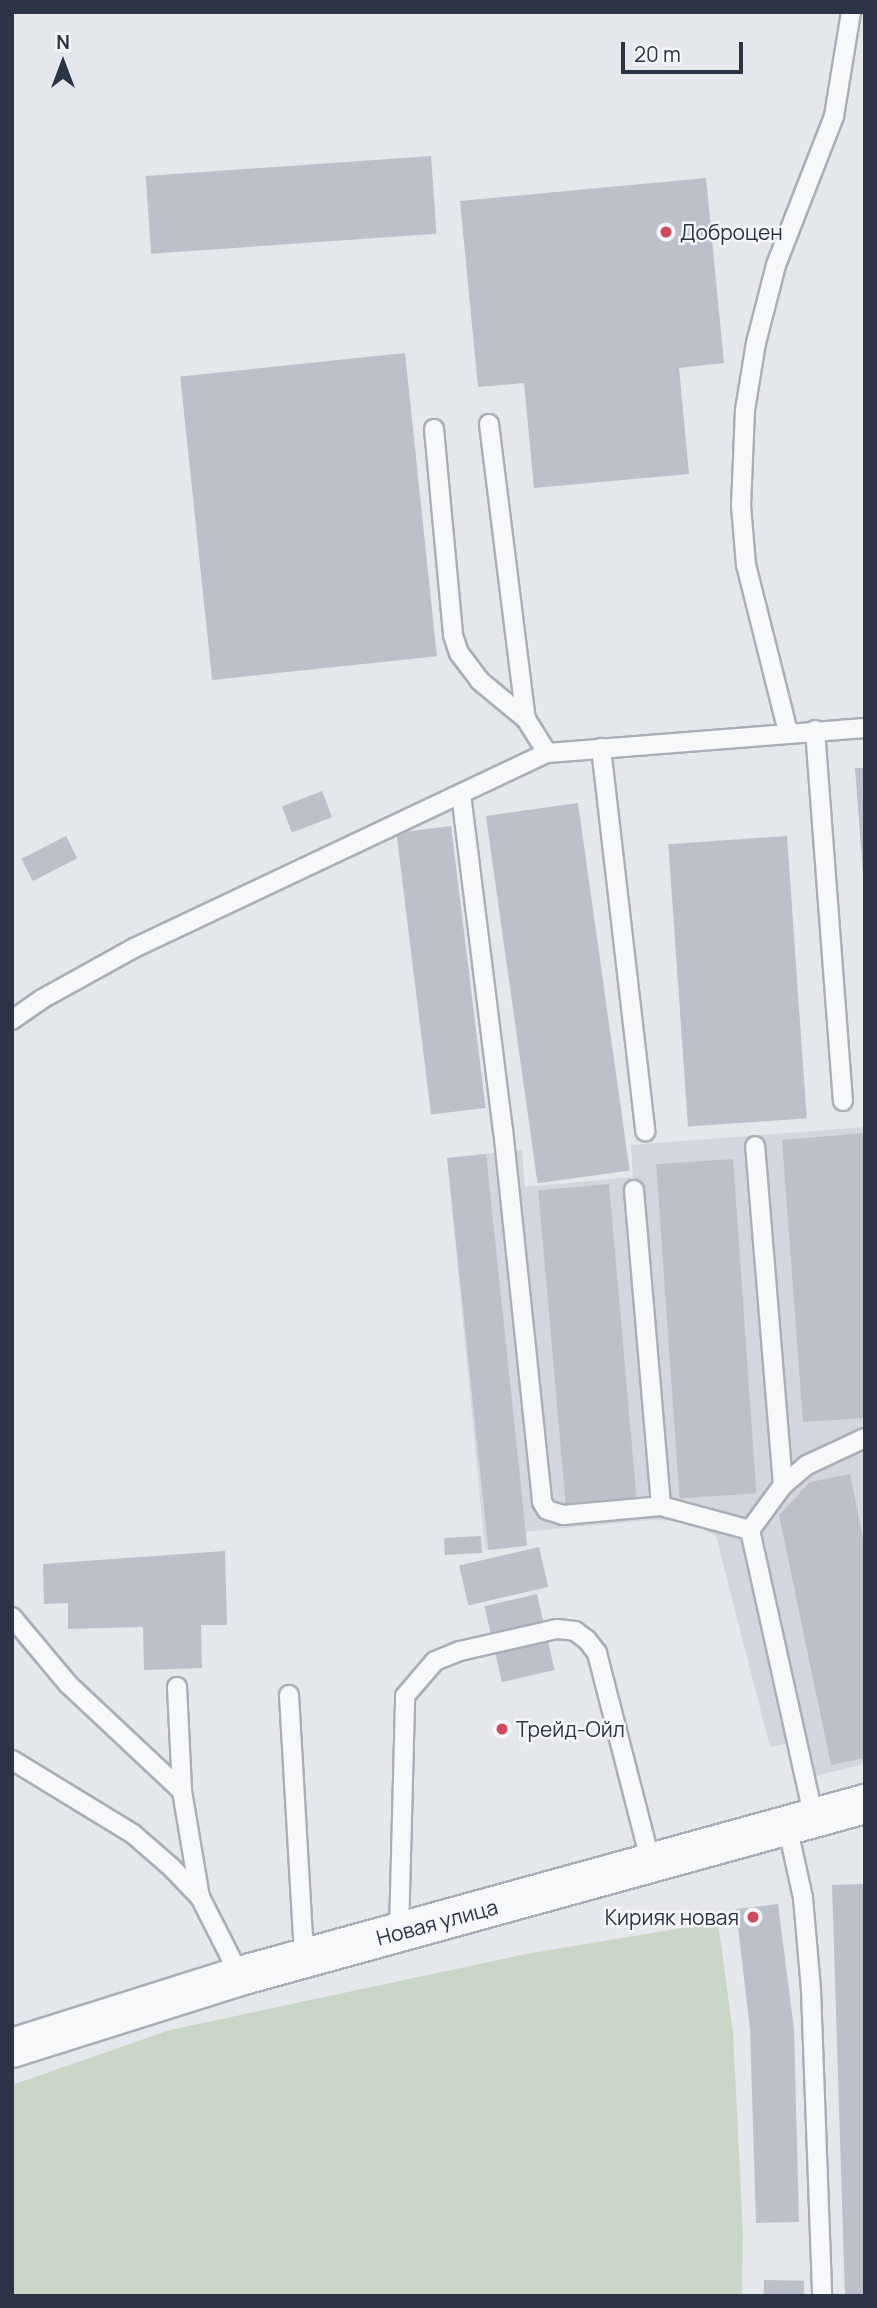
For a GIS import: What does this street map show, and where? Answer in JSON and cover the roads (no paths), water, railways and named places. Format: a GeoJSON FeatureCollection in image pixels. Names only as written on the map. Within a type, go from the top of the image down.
{"type":"FeatureCollection","features":[{"type":"Feature","properties":{"kind":"street","name":"Новая улица"},"geometry":{"type":"LineString","coordinates":[[12,2048],[240,1976],[865,1804]]}},
{"type":"Feature","properties":{"kind":"lane"},"geometry":{"type":"LineString","coordinates":[[788,733],[746,565],[741,506],[746,410],[756,343],[776,265],[834,116],[850,12]]}},
{"type":"Feature","properties":{"kind":"lane"},"geometry":{"type":"LineString","coordinates":[[489,424],[526,719]]}},
{"type":"Feature","properties":{"kind":"lane"},"geometry":{"type":"LineString","coordinates":[[434,429],[456,644],[465,665],[526,719],[547,753]]}},
{"type":"Feature","properties":{"kind":"lane"},"geometry":{"type":"LineString","coordinates":[[12,1020],[134,948],[547,753],[865,728]]}},
{"type":"Feature","properties":{"kind":"lane"},"geometry":{"type":"LineString","coordinates":[[815,730],[843,1101]]}},
{"type":"Feature","properties":{"kind":"lane"},"geometry":{"type":"LineString","coordinates":[[601,748],[645,1131]]}},
{"type":"Feature","properties":{"kind":"lane"},"geometry":{"type":"LineString","coordinates":[[461,794],[503,1129],[542,1502],[547,1510],[564,1515],[661,1506],[750,1530]]}},
{"type":"Feature","properties":{"kind":"lane"},"geometry":{"type":"LineString","coordinates":[[755,1146],[783,1485]]}},
{"type":"Feature","properties":{"kind":"lane"},"geometry":{"type":"LineString","coordinates":[[634,1190],[661,1506]]}},
{"type":"Feature","properties":{"kind":"lane"},"geometry":{"type":"LineString","coordinates":[[822,2296],[811,1990],[800,1821],[750,1530],[783,1485],[807,1465],[864,1443]]}},
{"type":"Feature","properties":{"kind":"lane"},"geometry":{"type":"LineString","coordinates":[[12,1617],[68,1684],[182,1791]]}},
{"type":"Feature","properties":{"kind":"lane"},"geometry":{"type":"LineString","coordinates":[[399,1932],[405,1696],[435,1661],[460,1651],[557,1629],[575,1631],[587,1640],[597,1653],[652,1863]]}},
{"type":"Feature","properties":{"kind":"lane"},"geometry":{"type":"LineString","coordinates":[[177,1687],[182,1791],[200,1897],[240,1976]]}},
{"type":"Feature","properties":{"kind":"lane"},"geometry":{"type":"LineString","coordinates":[[289,1695],[304,1958]]}},
{"type":"Feature","properties":{"kind":"lane"},"geometry":{"type":"LineString","coordinates":[[12,1760],[133,1834],[200,1897]]}},
{"type":"Feature","properties":{"kind":"place","name":"Доброцен"},"geometry":{"type":"Point","coordinates":[666,232]}},
{"type":"Feature","properties":{"kind":"place","name":"Трейд-Ойл"},"geometry":{"type":"Point","coordinates":[502,1729]}},
{"type":"Feature","properties":{"kind":"place","name":"Кирияк новая"},"geometry":{"type":"Point","coordinates":[753,1917]}}]}
